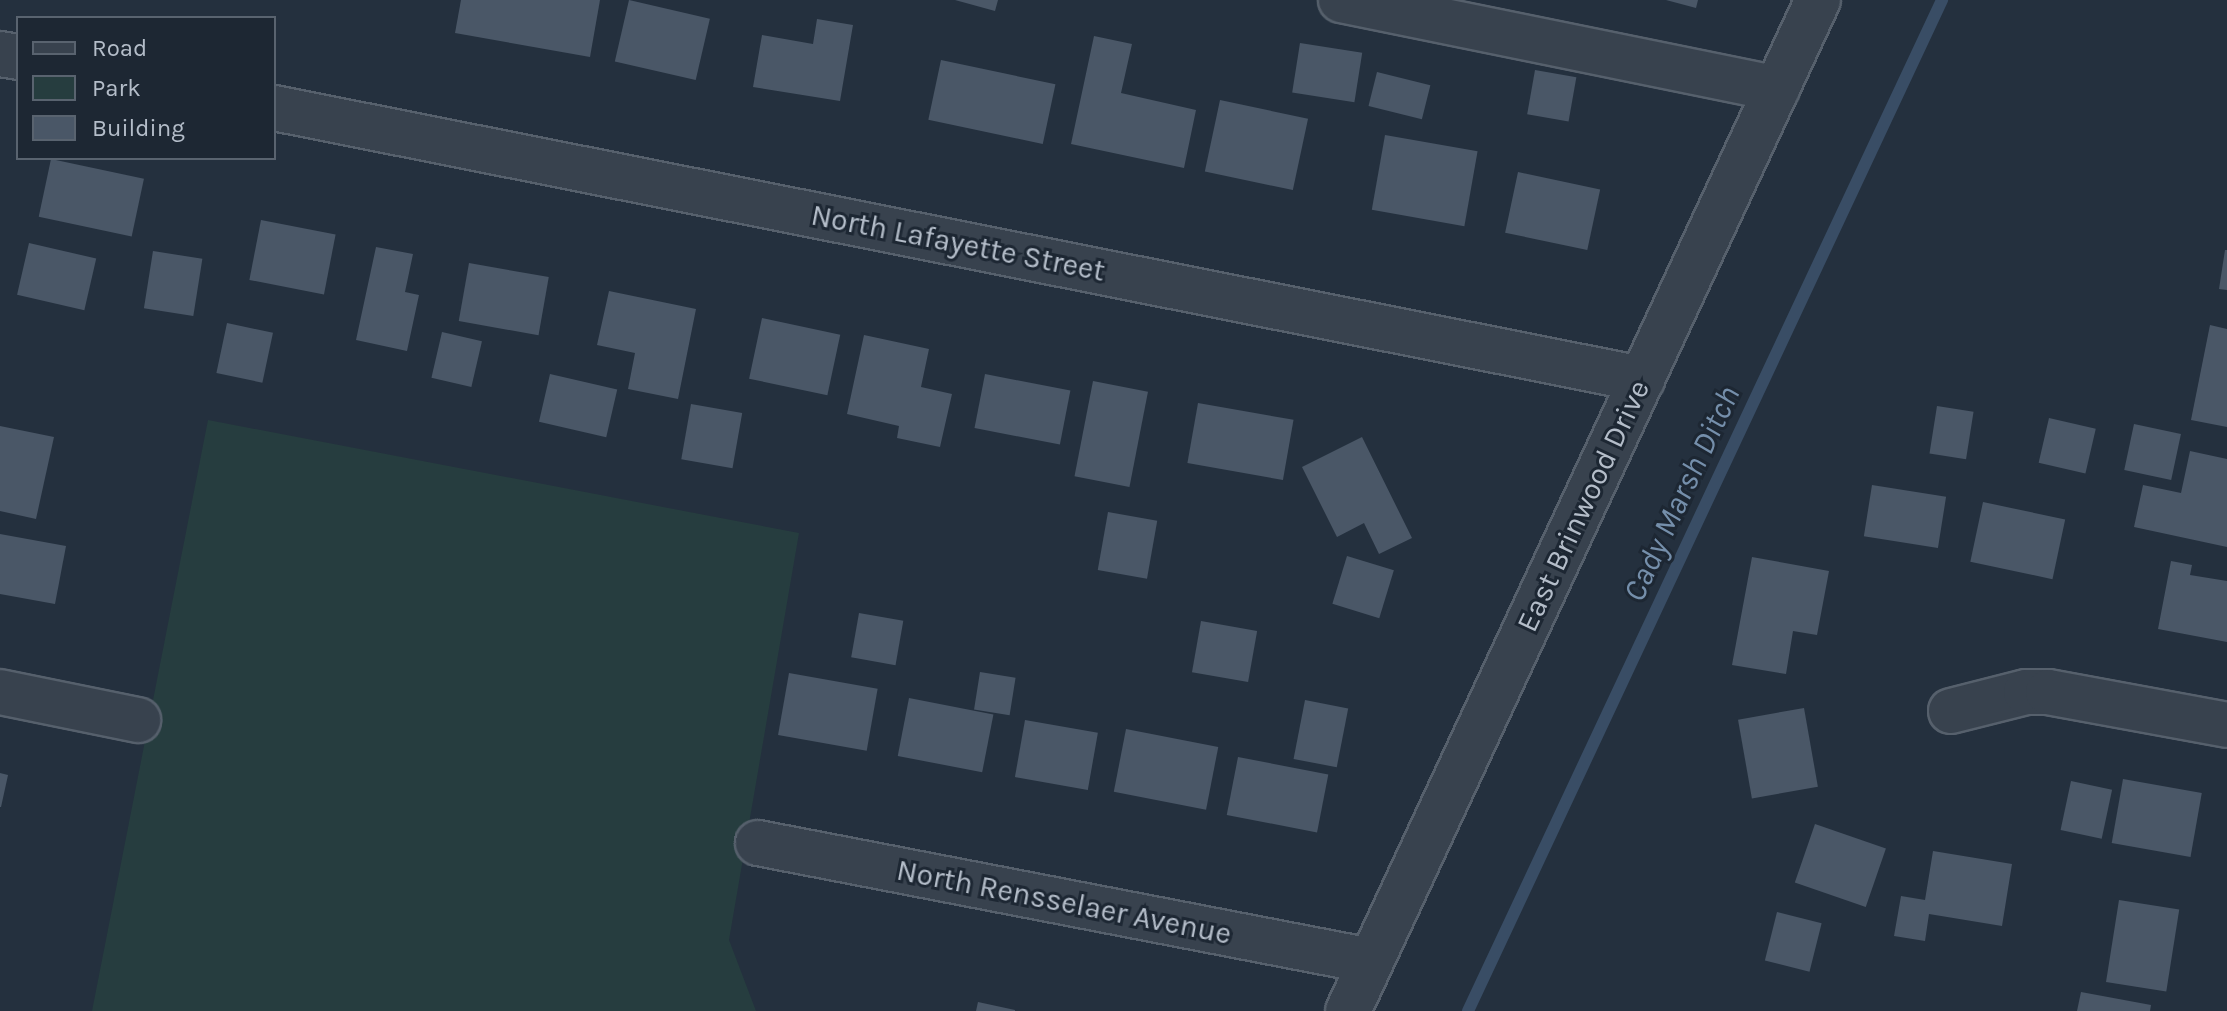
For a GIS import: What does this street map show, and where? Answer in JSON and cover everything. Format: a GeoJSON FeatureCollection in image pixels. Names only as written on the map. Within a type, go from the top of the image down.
{"type":"FeatureCollection","features":[{"type":"Feature","properties":{"kind":"street"},"geometry":{"type":"LineString","coordinates":[[1341,0],[1777,89]]}},
{"type":"Feature","properties":{"kind":"street","name":"East Brinwood Drive"},"geometry":{"type":"LineString","coordinates":[[1348,1011],[1818,0]]}},
{"type":"Feature","properties":{"kind":"street","name":"North Lafayette Street"},"geometry":{"type":"LineString","coordinates":[[276,108],[1642,379]]}},
{"type":"Feature","properties":{"kind":"street"},"geometry":{"type":"LineString","coordinates":[[0,692],[138,720]]}},
{"type":"Feature","properties":{"kind":"street"},"geometry":{"type":"LineString","coordinates":[[1951,711],[2026,692],[2048,692],[2227,725]]}},
{"type":"Feature","properties":{"kind":"street","name":"North Rensselaer Avenue"},"geometry":{"type":"LineString","coordinates":[[758,843],[1371,961]]}},
{"type":"Feature","properties":{"kind":"green space"},"geometry":{"type":"Polygon","coordinates":[[[208,420],[799,533],[729,940],[756,1011],[92,1011],[208,420]]]}},
{"type":"Feature","properties":{"kind":"building"},"geometry":{"type":"Polygon","coordinates":[[[461,0],[600,0],[590,57],[455,33],[461,0]]]}},
{"type":"Feature","properties":{"kind":"building"},"geometry":{"type":"Polygon","coordinates":[[[629,0],[710,19],[696,80],[615,61],[629,0]]]}},
{"type":"Feature","properties":{"kind":"building"},"geometry":{"type":"Polygon","coordinates":[[[955,0],[998,0],[995,11],[955,0]]]}},
{"type":"Feature","properties":{"kind":"building"},"geometry":{"type":"Polygon","coordinates":[[[1666,0],[1698,0],[1696,8],[1666,0]]]}},
{"type":"Feature","properties":{"kind":"building"},"geometry":{"type":"Polygon","coordinates":[[[817,19],[853,25],[840,101],[753,87],[762,35],[813,44],[817,19]]]}},
{"type":"Feature","properties":{"kind":"building"},"geometry":{"type":"Polygon","coordinates":[[[1094,36],[1132,44],[1121,93],[1196,110],[1184,168],[1071,144],[1094,36]]]}},
{"type":"Feature","properties":{"kind":"building"},"geometry":{"type":"Polygon","coordinates":[[[1300,43],[1362,53],[1354,102],[1292,92],[1300,43]]]}},
{"type":"Feature","properties":{"kind":"building"},"geometry":{"type":"Polygon","coordinates":[[[941,60],[1055,84],[1043,144],[928,120],[941,60]]]}},
{"type":"Feature","properties":{"kind":"building"},"geometry":{"type":"Polygon","coordinates":[[[1535,70],[1576,77],[1569,122],[1527,114],[1535,70]]]}},
{"type":"Feature","properties":{"kind":"building"},"geometry":{"type":"Polygon","coordinates":[[[1377,72],[1430,85],[1422,119],[1369,106],[1377,72]]]}},
{"type":"Feature","properties":{"kind":"building"},"geometry":{"type":"Polygon","coordinates":[[[1220,100],[1308,119],[1293,190],[1205,171],[1220,100]]]}},
{"type":"Feature","properties":{"kind":"building"},"geometry":{"type":"Polygon","coordinates":[[[1385,135],[1478,151],[1464,226],[1372,210],[1385,135]]]}},
{"type":"Feature","properties":{"kind":"building"},"geometry":{"type":"Polygon","coordinates":[[[51,160],[144,179],[132,236],[39,217],[51,160]]]}},
{"type":"Feature","properties":{"kind":"building"},"geometry":{"type":"Polygon","coordinates":[[[1518,172],[1600,189],[1587,250],[1505,233],[1518,172]]]}},
{"type":"Feature","properties":{"kind":"building"},"geometry":{"type":"Polygon","coordinates":[[[261,220],[336,235],[324,294],[249,280],[261,220]]]}},
{"type":"Feature","properties":{"kind":"building"},"geometry":{"type":"Polygon","coordinates":[[[29,243],[96,259],[84,310],[17,295],[29,243]]]}},
{"type":"Feature","properties":{"kind":"building"},"geometry":{"type":"Polygon","coordinates":[[[376,247],[413,254],[405,292],[419,295],[407,351],[356,340],[376,247]]]}},
{"type":"Feature","properties":{"kind":"building"},"geometry":{"type":"Polygon","coordinates":[[[2227,250],[2227,290],[2219,289],[2227,250]]]}},
{"type":"Feature","properties":{"kind":"building"},"geometry":{"type":"Polygon","coordinates":[[[153,251],[202,259],[193,316],[144,308],[153,251]]]}},
{"type":"Feature","properties":{"kind":"building"},"geometry":{"type":"Polygon","coordinates":[[[469,263],[549,277],[539,335],[459,321],[469,263]]]}},
{"type":"Feature","properties":{"kind":"building"},"geometry":{"type":"Polygon","coordinates":[[[609,291],[696,309],[678,399],[628,389],[635,353],[597,345],[609,291]]]}},
{"type":"Feature","properties":{"kind":"building"},"geometry":{"type":"Polygon","coordinates":[[[762,318],[840,335],[827,395],[749,379],[762,318]]]}},
{"type":"Feature","properties":{"kind":"building"},"geometry":{"type":"Polygon","coordinates":[[[227,323],[273,333],[262,383],[216,373],[227,323]]]}},
{"type":"Feature","properties":{"kind":"building"},"geometry":{"type":"Polygon","coordinates":[[[2210,325],[2227,329],[2227,427],[2191,420],[2210,325]]]}},
{"type":"Feature","properties":{"kind":"building"},"geometry":{"type":"Polygon","coordinates":[[[442,332],[482,341],[471,387],[431,378],[442,332]]]}},
{"type":"Feature","properties":{"kind":"building"},"geometry":{"type":"Polygon","coordinates":[[[864,335],[929,349],[921,387],[952,394],[940,447],[897,438],[899,426],[847,414],[864,335]]]}},
{"type":"Feature","properties":{"kind":"building"},"geometry":{"type":"Polygon","coordinates":[[[550,374],[617,390],[606,437],[539,422],[550,374]]]}},
{"type":"Feature","properties":{"kind":"building"},"geometry":{"type":"Polygon","coordinates":[[[985,374],[1070,391],[1060,445],[975,428],[985,374]]]}},
{"type":"Feature","properties":{"kind":"building"},"geometry":{"type":"Polygon","coordinates":[[[1093,381],[1148,392],[1129,487],[1074,476],[1093,381]]]}},
{"type":"Feature","properties":{"kind":"building"},"geometry":{"type":"Polygon","coordinates":[[[1198,403],[1294,420],[1283,480],[1187,463],[1198,403]]]}},
{"type":"Feature","properties":{"kind":"building"},"geometry":{"type":"Polygon","coordinates":[[[691,404],[742,413],[732,468],[681,459],[691,404]]]}},
{"type":"Feature","properties":{"kind":"building"},"geometry":{"type":"Polygon","coordinates":[[[1937,406],[1974,412],[1966,459],[1929,453],[1937,406]]]}},
{"type":"Feature","properties":{"kind":"building"},"geometry":{"type":"Polygon","coordinates":[[[2049,418],[2096,429],[2085,474],[2039,463],[2049,418]]]}},
{"type":"Feature","properties":{"kind":"building"},"geometry":{"type":"Polygon","coordinates":[[[2134,424],[2181,434],[2171,480],[2124,470],[2134,424]]]}},
{"type":"Feature","properties":{"kind":"building"},"geometry":{"type":"Polygon","coordinates":[[[0,426],[54,437],[36,519],[0,511],[0,426]]]}},
{"type":"Feature","properties":{"kind":"building"},"geometry":{"type":"Polygon","coordinates":[[[1362,437],[1412,538],[1379,554],[1364,523],[1337,537],[1302,467],[1362,437]]]}},
{"type":"Feature","properties":{"kind":"building"},"geometry":{"type":"Polygon","coordinates":[[[2190,451],[2227,459],[2227,547],[2134,527],[2143,485],[2181,493],[2190,451]]]}},
{"type":"Feature","properties":{"kind":"building"},"geometry":{"type":"Polygon","coordinates":[[[1872,485],[1946,497],[1938,548],[1864,536],[1872,485]]]}},
{"type":"Feature","properties":{"kind":"building"},"geometry":{"type":"Polygon","coordinates":[[[1983,502],[2065,519],[2052,579],[1970,562],[1983,502]]]}},
{"type":"Feature","properties":{"kind":"building"},"geometry":{"type":"Polygon","coordinates":[[[1108,512],[1157,521],[1147,579],[1098,570],[1108,512]]]}},
{"type":"Feature","properties":{"kind":"building"},"geometry":{"type":"Polygon","coordinates":[[[0,534],[66,546],[55,604],[0,594],[0,534]]]}},
{"type":"Feature","properties":{"kind":"building"},"geometry":{"type":"Polygon","coordinates":[[[1347,556],[1394,570],[1379,618],[1332,604],[1347,556]]]}},
{"type":"Feature","properties":{"kind":"building"},"geometry":{"type":"Polygon","coordinates":[[[1752,557],[1829,571],[1817,635],[1793,631],[1786,674],[1732,665],[1752,557]]]}},
{"type":"Feature","properties":{"kind":"building"},"geometry":{"type":"Polygon","coordinates":[[[2171,561],[2192,565],[2190,575],[2227,581],[2227,642],[2158,629],[2171,561]]]}},
{"type":"Feature","properties":{"kind":"building"},"geometry":{"type":"Polygon","coordinates":[[[859,613],[903,621],[896,665],[851,657],[859,613]]]}},
{"type":"Feature","properties":{"kind":"building"},"geometry":{"type":"Polygon","coordinates":[[[1201,621],[1257,631],[1248,682],[1192,672],[1201,621]]]}},
{"type":"Feature","properties":{"kind":"building"},"geometry":{"type":"Polygon","coordinates":[[[980,672],[1016,678],[1010,715],[974,710],[980,672]]]}},
{"type":"Feature","properties":{"kind":"building"},"geometry":{"type":"Polygon","coordinates":[[[789,673],[878,689],[867,751],[778,735],[789,673]]]}},
{"type":"Feature","properties":{"kind":"building"},"geometry":{"type":"Polygon","coordinates":[[[909,698],[993,714],[982,772],[898,756],[909,698]]]}},
{"type":"Feature","properties":{"kind":"building"},"geometry":{"type":"Polygon","coordinates":[[[1305,700],[1348,708],[1337,767],[1294,759],[1305,700]]]}},
{"type":"Feature","properties":{"kind":"building"},"geometry":{"type":"Polygon","coordinates":[[[1804,708],[1818,787],[1752,798],[1738,720],[1804,708]]]}},
{"type":"Feature","properties":{"kind":"building"},"geometry":{"type":"Polygon","coordinates":[[[1025,720],[1098,733],[1088,790],[1015,777],[1025,720]]]}},
{"type":"Feature","properties":{"kind":"building"},"geometry":{"type":"Polygon","coordinates":[[[1126,729],[1218,747],[1206,810],[1114,792],[1126,729]]]}},
{"type":"Feature","properties":{"kind":"building"},"geometry":{"type":"Polygon","coordinates":[[[1238,757],[1328,775],[1317,832],[1227,815],[1238,757]]]}},
{"type":"Feature","properties":{"kind":"building"},"geometry":{"type":"Polygon","coordinates":[[[0,773],[8,775],[1,807],[0,807],[0,773]]]}},
{"type":"Feature","properties":{"kind":"building"},"geometry":{"type":"Polygon","coordinates":[[[2123,779],[2202,793],[2190,857],[2112,843],[2123,779]]]}},
{"type":"Feature","properties":{"kind":"building"},"geometry":{"type":"Polygon","coordinates":[[[2071,781],[2112,790],[2102,839],[2061,830],[2071,781]]]}},
{"type":"Feature","properties":{"kind":"building"},"geometry":{"type":"Polygon","coordinates":[[[1815,824],[1886,848],[1866,907],[1795,883],[1815,824]]]}},
{"type":"Feature","properties":{"kind":"building"},"geometry":{"type":"Polygon","coordinates":[[[1933,851],[2012,864],[2002,926],[1929,914],[1925,941],[1894,936],[1901,896],[1925,900],[1933,851]]]}},
{"type":"Feature","properties":{"kind":"building"},"geometry":{"type":"Polygon","coordinates":[[[2119,900],[2179,910],[2166,992],[2106,982],[2119,900]]]}},
{"type":"Feature","properties":{"kind":"building"},"geometry":{"type":"Polygon","coordinates":[[[1777,912],[1822,923],[1810,972],[1765,961],[1777,912]]]}},
{"type":"Feature","properties":{"kind":"building"},"geometry":{"type":"Polygon","coordinates":[[[2081,992],[2151,1005],[2150,1011],[2077,1011],[2081,992]]]}},
{"type":"Feature","properties":{"kind":"building"},"geometry":{"type":"Polygon","coordinates":[[[978,1002],[1015,1010],[1015,1011],[976,1011],[978,1002]]]}},
{"type":"Feature","properties":{"kind":"waterway","name":"Cady Marsh Ditch"},"geometry":{"type":"LineString","coordinates":[[1468,1011],[1942,0]]}}]}
